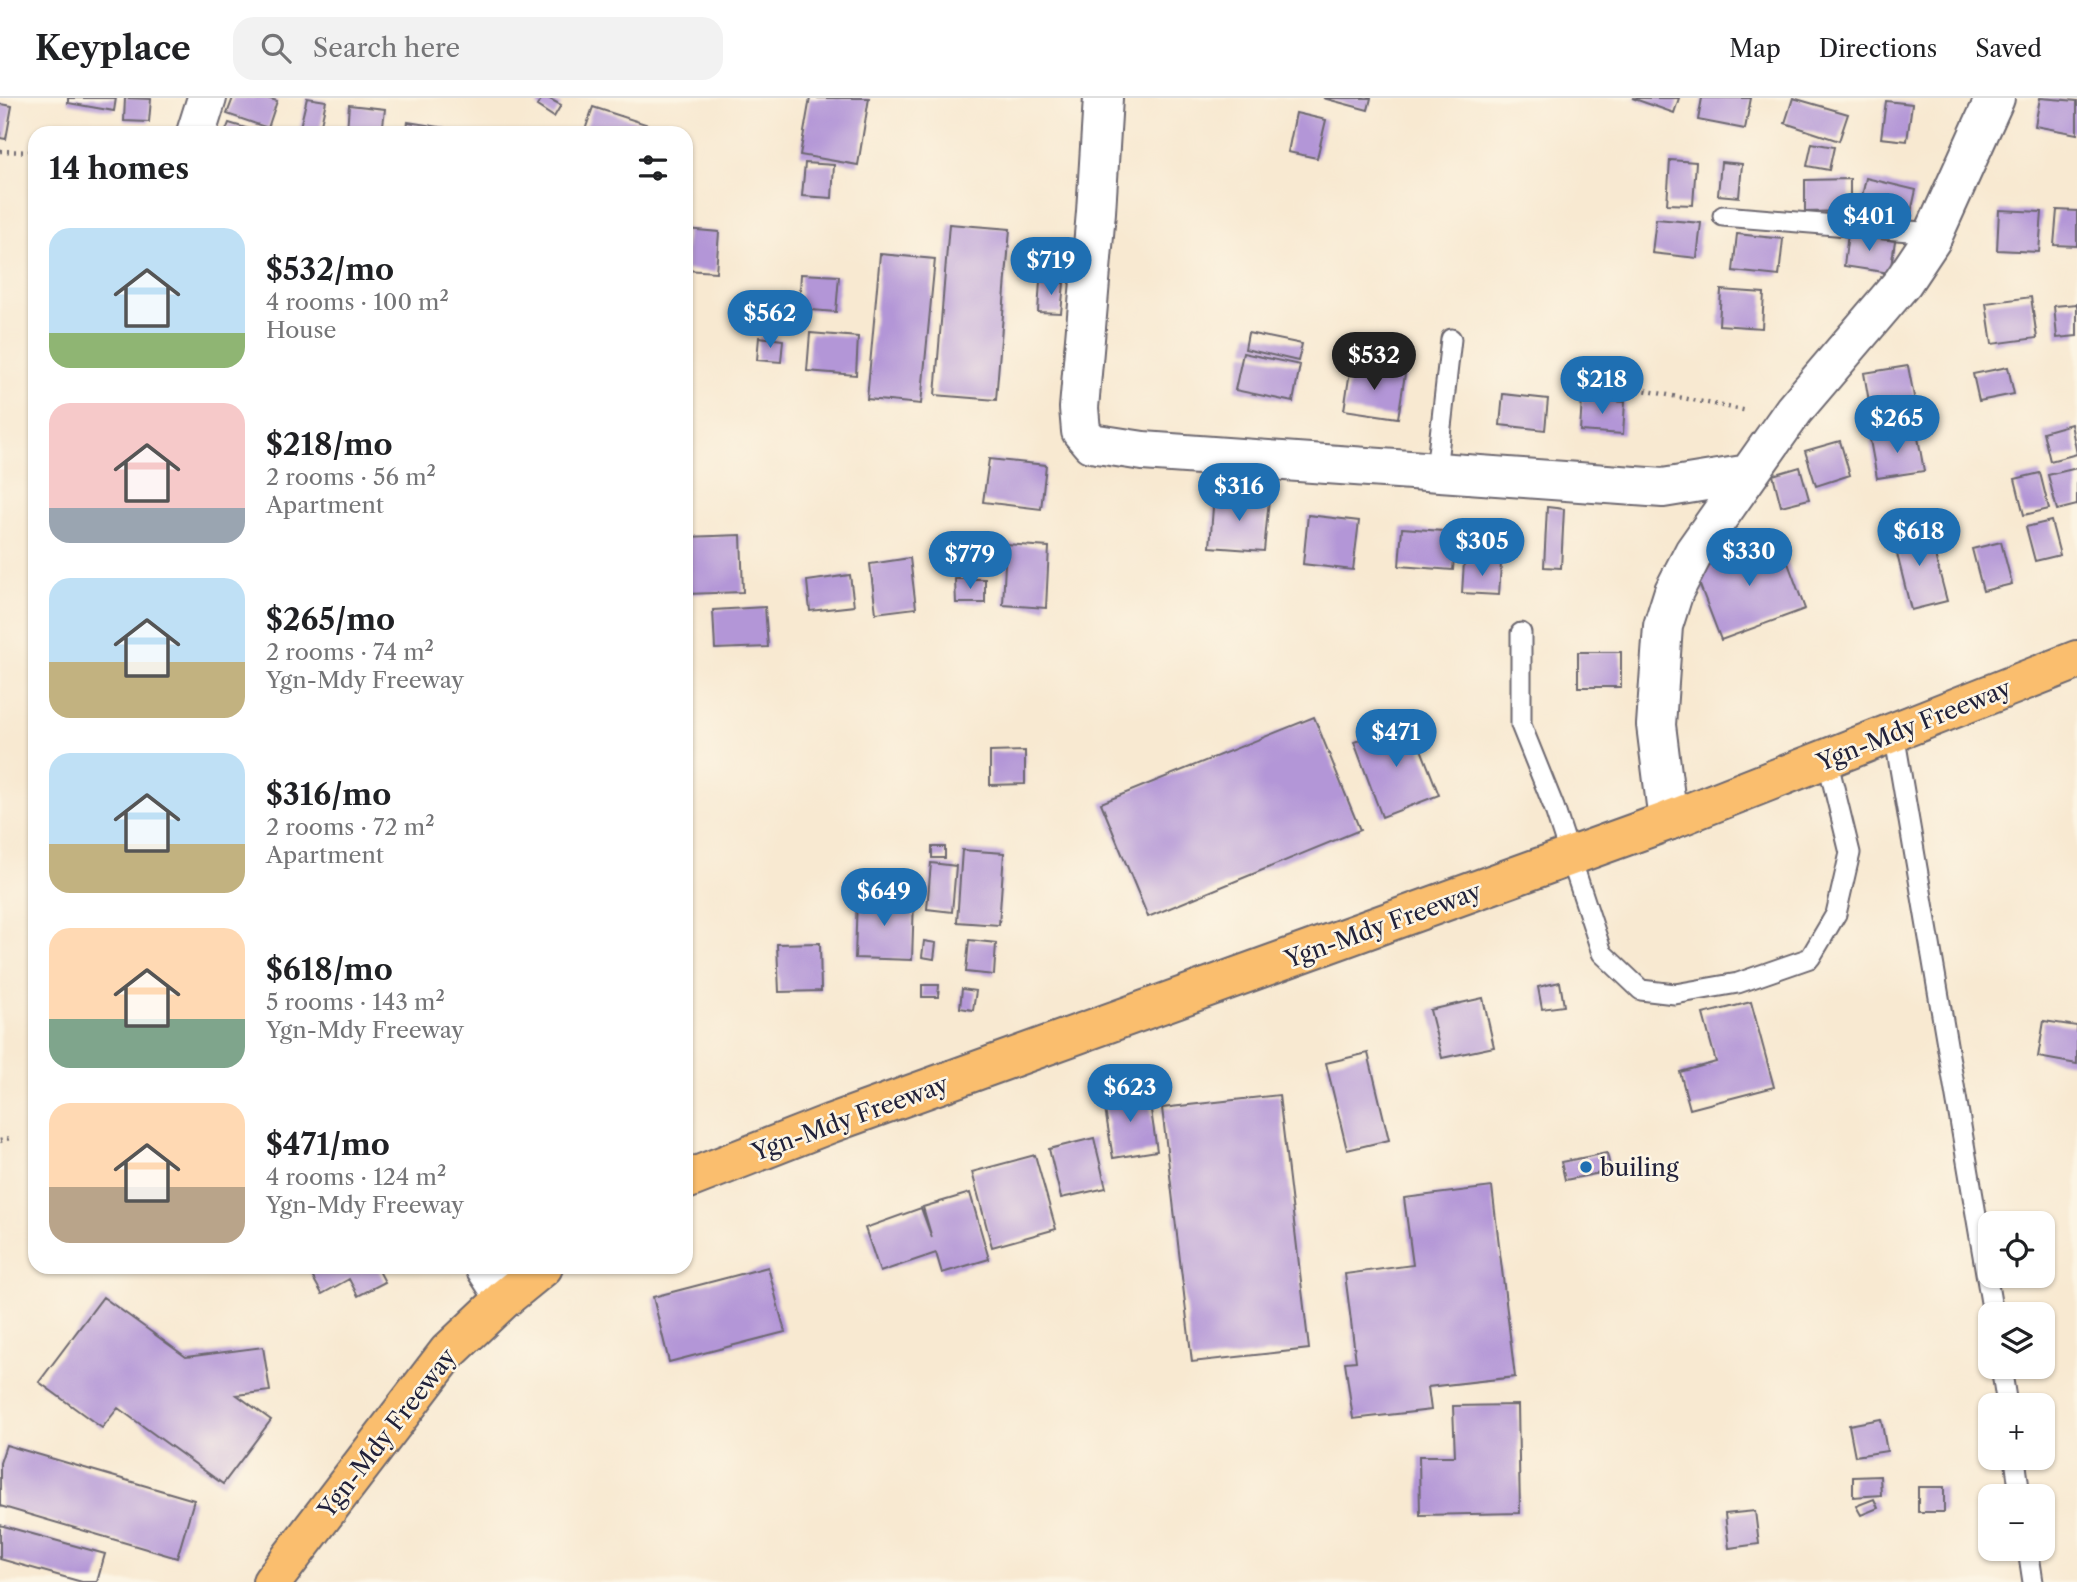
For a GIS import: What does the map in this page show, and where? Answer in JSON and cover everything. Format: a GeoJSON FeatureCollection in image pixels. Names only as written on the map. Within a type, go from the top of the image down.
{"type":"FeatureCollection","features":[{"type":"Feature","properties":{"kind":"main road","name":"Ygn-Mdy Freeway"},"geometry":{"type":"LineString","coordinates":[[693,1177],[829,1124],[1668,821],[2077,660]]}},
{"type":"Feature","properties":{"kind":"main road","name":"Ygn-Mdy Freeway"},"geometry":{"type":"LineString","coordinates":[[272,1582],[448,1352],[495,1282],[521,1274]]}},
{"type":"Feature","properties":{"kind":"street"},"geometry":{"type":"LineString","coordinates":[[199,126],[207,98]]}},
{"type":"Feature","properties":{"kind":"street"},"geometry":{"type":"LineString","coordinates":[[1103,98],[1079,408],[1079,423],[1085,438],[1099,445],[1143,451],[1663,488],[1749,474]]}},
{"type":"Feature","properties":{"kind":"street"},"geometry":{"type":"LineString","coordinates":[[1668,821],[1657,726],[1663,626],[1674,591],[1694,552],[1794,410],[1903,282],[1934,233],[1995,98]]}},
{"type":"Feature","properties":{"kind":"lane"},"geometry":{"type":"LineString","coordinates":[[1723,216],[1934,233]]}},
{"type":"Feature","properties":{"kind":"lane"},"geometry":{"type":"LineString","coordinates":[[1436,471],[1451,340]]}},
{"type":"Feature","properties":{"kind":"lane"},"geometry":{"type":"LineString","coordinates":[[1521,633],[1521,725],[1554,807],[1602,953],[1641,990],[1675,995],[1738,983],[1810,958],[1836,914],[1850,853],[1826,759]]}},
{"type":"Feature","properties":{"kind":"lane"},"geometry":{"type":"LineString","coordinates":[[1894,733],[1991,1302]]}},
{"type":"Feature","properties":{"kind":"lane"},"geometry":{"type":"LineString","coordinates":[[2030,1561],[2033,1582]]}},
{"type":"Feature","properties":{"kind":"path"},"geometry":{"type":"LineString","coordinates":[[0,151],[28,152]]}},
{"type":"Feature","properties":{"kind":"path"},"geometry":{"type":"LineString","coordinates":[[1618,385],[1756,413],[1794,410]]}},
{"type":"Feature","properties":{"kind":"path"},"geometry":{"type":"LineString","coordinates":[[0,1141],[13,1137]]}},
{"type":"Feature","properties":{"kind":"building"},"geometry":{"type":"Polygon","coordinates":[[[68,98],[116,98],[114,111],[68,103],[68,98]]]}},
{"type":"Feature","properties":{"kind":"building"},"geometry":{"type":"Polygon","coordinates":[[[125,98],[151,99],[149,122],[124,121],[125,98]]]}},
{"type":"Feature","properties":{"kind":"building"},"geometry":{"type":"Polygon","coordinates":[[[233,98],[267,98],[277,101],[269,126],[227,114],[233,98]]]}},
{"type":"Feature","properties":{"kind":"building"},"geometry":{"type":"Polygon","coordinates":[[[307,98],[326,101],[321,126],[300,126],[307,98]]]}},
{"type":"Feature","properties":{"kind":"building"},"geometry":{"type":"Polygon","coordinates":[[[542,98],[561,105],[554,117],[537,106],[542,98]]]}},
{"type":"Feature","properties":{"kind":"building"},"geometry":{"type":"Polygon","coordinates":[[[810,98],[869,98],[858,165],[800,155],[810,98]]]}},
{"type":"Feature","properties":{"kind":"building"},"geometry":{"type":"Polygon","coordinates":[[[1323,98],[1371,98],[1368,110],[1323,98]]]}},
{"type":"Feature","properties":{"kind":"building"},"geometry":{"type":"Polygon","coordinates":[[[1632,98],[1679,98],[1674,113],[1632,98]]]}},
{"type":"Feature","properties":{"kind":"building"},"geometry":{"type":"Polygon","coordinates":[[[1702,98],[1751,98],[1745,129],[1698,120],[1702,98]]]}},
{"type":"Feature","properties":{"kind":"building"},"geometry":{"type":"Polygon","coordinates":[[[1793,98],[1848,114],[1839,141],[1785,123],[1793,98]]]}},
{"type":"Feature","properties":{"kind":"building"},"geometry":{"type":"Polygon","coordinates":[[[2040,98],[2077,101],[2077,134],[2035,126],[2040,98]]]}},
{"type":"Feature","properties":{"kind":"building"},"geometry":{"type":"Polygon","coordinates":[[[1886,101],[1912,104],[1907,141],[1881,138],[1886,101]]]}},
{"type":"Feature","properties":{"kind":"building"},"geometry":{"type":"Polygon","coordinates":[[[0,104],[12,106],[6,139],[0,138],[0,104]]]}},
{"type":"Feature","properties":{"kind":"building"},"geometry":{"type":"Polygon","coordinates":[[[349,105],[385,109],[383,126],[347,126],[349,105]]]}},
{"type":"Feature","properties":{"kind":"building"},"geometry":{"type":"Polygon","coordinates":[[[593,107],[652,126],[586,126],[593,107]]]}},
{"type":"Feature","properties":{"kind":"building"},"geometry":{"type":"Polygon","coordinates":[[[1296,113],[1326,120],[1317,158],[1288,152],[1296,113]]]}},
{"type":"Feature","properties":{"kind":"building"},"geometry":{"type":"Polygon","coordinates":[[[408,122],[433,126],[407,126],[408,122]]]}},
{"type":"Feature","properties":{"kind":"building"},"geometry":{"type":"Polygon","coordinates":[[[1812,143],[1834,147],[1829,170],[1807,166],[1812,143]]]}},
{"type":"Feature","properties":{"kind":"building"},"geometry":{"type":"Polygon","coordinates":[[[1670,160],[1696,162],[1693,205],[1667,204],[1670,160]]]}},
{"type":"Feature","properties":{"kind":"building"},"geometry":{"type":"Polygon","coordinates":[[[1721,162],[1742,164],[1739,197],[1718,195],[1721,162]]]}},
{"type":"Feature","properties":{"kind":"building"},"geometry":{"type":"Polygon","coordinates":[[[805,163],[834,165],[832,198],[802,196],[805,163]]]}},
{"type":"Feature","properties":{"kind":"building"},"geometry":{"type":"Polygon","coordinates":[[[1866,178],[1916,190],[1908,226],[1858,214],[1866,178]]]}},
{"type":"Feature","properties":{"kind":"building"},"geometry":{"type":"Polygon","coordinates":[[[1850,179],[1850,211],[1805,212],[1805,180],[1850,179]]]}},
{"type":"Feature","properties":{"kind":"building"},"geometry":{"type":"Polygon","coordinates":[[[1999,210],[2042,212],[2039,252],[1997,250],[1999,210]]]}},
{"type":"Feature","properties":{"kind":"building"},"geometry":{"type":"Polygon","coordinates":[[[2057,210],[2077,211],[2077,246],[2054,245],[2057,210]]]}},
{"type":"Feature","properties":{"kind":"building"},"geometry":{"type":"Polygon","coordinates":[[[1656,219],[1701,223],[1697,258],[1652,253],[1656,219]]]}},
{"type":"Feature","properties":{"kind":"building"},"geometry":{"type":"Polygon","coordinates":[[[949,224],[1010,229],[996,400],[935,395],[949,224]]]}},
{"type":"Feature","properties":{"kind":"building"},"geometry":{"type":"Polygon","coordinates":[[[693,230],[719,232],[716,272],[693,270],[693,230]]]}},
{"type":"Feature","properties":{"kind":"building"},"geometry":{"type":"Polygon","coordinates":[[[1737,234],[1783,239],[1779,276],[1733,271],[1737,234]]]}},
{"type":"Feature","properties":{"kind":"building"},"geometry":{"type":"Polygon","coordinates":[[[1848,234],[1895,241],[1890,273],[1844,266],[1848,234]]]}},
{"type":"Feature","properties":{"kind":"building"},"geometry":{"type":"Polygon","coordinates":[[[880,254],[935,259],[921,404],[867,399],[880,254]]]}},
{"type":"Feature","properties":{"kind":"building"},"geometry":{"type":"Polygon","coordinates":[[[801,274],[839,276],[836,312],[799,309],[801,274]]]}},
{"type":"Feature","properties":{"kind":"building"},"geometry":{"type":"Polygon","coordinates":[[[1040,281],[1064,283],[1061,313],[1038,312],[1040,281]]]}},
{"type":"Feature","properties":{"kind":"building"},"geometry":{"type":"Polygon","coordinates":[[[1721,290],[1764,293],[1762,328],[1719,325],[1721,290]]]}},
{"type":"Feature","properties":{"kind":"building"},"geometry":{"type":"Polygon","coordinates":[[[2031,297],[2037,338],[1992,344],[1986,303],[2031,297]]]}},
{"type":"Feature","properties":{"kind":"building"},"geometry":{"type":"Polygon","coordinates":[[[2077,304],[2077,336],[2057,338],[2054,306],[2077,304]]]}},
{"type":"Feature","properties":{"kind":"building"},"geometry":{"type":"Polygon","coordinates":[[[810,333],[858,337],[856,375],[807,371],[810,333]]]}},
{"type":"Feature","properties":{"kind":"building"},"geometry":{"type":"Polygon","coordinates":[[[1248,333],[1302,344],[1298,361],[1245,349],[1248,333]]]}},
{"type":"Feature","properties":{"kind":"building"},"geometry":{"type":"Polygon","coordinates":[[[759,337],[783,340],[781,362],[757,360],[759,337]]]}},
{"type":"Feature","properties":{"kind":"building"},"geometry":{"type":"Polygon","coordinates":[[[1243,353],[1300,365],[1293,402],[1235,390],[1243,353]]]}},
{"type":"Feature","properties":{"kind":"building"},"geometry":{"type":"Polygon","coordinates":[[[1351,365],[1405,374],[1398,418],[1344,410],[1351,365]]]}},
{"type":"Feature","properties":{"kind":"building"},"geometry":{"type":"Polygon","coordinates":[[[1908,366],[1919,422],[1874,430],[1864,373],[1908,366]]]}},
{"type":"Feature","properties":{"kind":"building"},"geometry":{"type":"Polygon","coordinates":[[[2008,367],[2014,394],[1979,401],[1973,374],[2008,367]]]}},
{"type":"Feature","properties":{"kind":"building"},"geometry":{"type":"Polygon","coordinates":[[[1503,394],[1548,399],[1545,430],[1500,425],[1503,394]]]}},
{"type":"Feature","properties":{"kind":"building"},"geometry":{"type":"Polygon","coordinates":[[[1582,399],[1625,402],[1623,434],[1580,431],[1582,399]]]}},
{"type":"Feature","properties":{"kind":"building"},"geometry":{"type":"Polygon","coordinates":[[[2071,424],[2077,454],[2050,461],[2043,432],[2071,424]]]}},
{"type":"Feature","properties":{"kind":"building"},"geometry":{"type":"Polygon","coordinates":[[[1917,432],[1924,471],[1877,478],[1870,440],[1917,432]]]}},
{"type":"Feature","properties":{"kind":"building"},"geometry":{"type":"Polygon","coordinates":[[[1840,441],[1850,475],[1816,486],[1805,451],[1840,441]]]}},
{"type":"Feature","properties":{"kind":"building"},"geometry":{"type":"Polygon","coordinates":[[[989,459],[1046,465],[1041,509],[983,502],[989,459]]]}},
{"type":"Feature","properties":{"kind":"building"},"geometry":{"type":"Polygon","coordinates":[[[1800,467],[1809,499],[1781,506],[1773,475],[1800,467]]]}},
{"type":"Feature","properties":{"kind":"building"},"geometry":{"type":"Polygon","coordinates":[[[2077,468],[2077,505],[2057,510],[2048,475],[2077,468]]]}},
{"type":"Feature","properties":{"kind":"building"},"geometry":{"type":"Polygon","coordinates":[[[2040,473],[2049,509],[2024,515],[2015,479],[2040,473]]]}},
{"type":"Feature","properties":{"kind":"building"},"geometry":{"type":"Polygon","coordinates":[[[1214,494],[1269,499],[1264,551],[1210,547],[1214,494]]]}},
{"type":"Feature","properties":{"kind":"building"},"geometry":{"type":"Polygon","coordinates":[[[1547,507],[1564,509],[1561,568],[1544,567],[1547,507]]]}},
{"type":"Feature","properties":{"kind":"building"},"geometry":{"type":"Polygon","coordinates":[[[1308,515],[1359,521],[1353,570],[1303,564],[1308,515]]]}},
{"type":"Feature","properties":{"kind":"building"},"geometry":{"type":"Polygon","coordinates":[[[2051,521],[2060,555],[2035,561],[2026,527],[2051,521]]]}},
{"type":"Feature","properties":{"kind":"building"},"geometry":{"type":"Polygon","coordinates":[[[1927,525],[1947,601],[1911,610],[1892,534],[1927,525]]]}},
{"type":"Feature","properties":{"kind":"building"},"geometry":{"type":"Polygon","coordinates":[[[1402,528],[1456,532],[1453,570],[1399,566],[1402,528]]]}},
{"type":"Feature","properties":{"kind":"building"},"geometry":{"type":"Polygon","coordinates":[[[741,535],[743,592],[693,594],[693,537],[741,535]]]}},
{"type":"Feature","properties":{"kind":"building"},"geometry":{"type":"Polygon","coordinates":[[[1778,536],[1805,609],[1721,640],[1693,567],[1778,536]]]}},
{"type":"Feature","properties":{"kind":"building"},"geometry":{"type":"Polygon","coordinates":[[[2001,542],[2012,584],[1983,591],[1972,549],[2001,542]]]}},
{"type":"Feature","properties":{"kind":"building"},"geometry":{"type":"Polygon","coordinates":[[[1006,544],[1049,547],[1046,608],[1003,605],[1006,544]]]}},
{"type":"Feature","properties":{"kind":"building"},"geometry":{"type":"Polygon","coordinates":[[[910,558],[916,608],[876,613],[870,564],[910,558]]]}},
{"type":"Feature","properties":{"kind":"building"},"geometry":{"type":"Polygon","coordinates":[[[1464,562],[1501,563],[1499,595],[1462,593],[1464,562]]]}},
{"type":"Feature","properties":{"kind":"building"},"geometry":{"type":"Polygon","coordinates":[[[850,575],[854,606],[810,611],[807,581],[850,575]]]}},
{"type":"Feature","properties":{"kind":"building"},"geometry":{"type":"Polygon","coordinates":[[[955,579],[985,579],[985,603],[956,603],[955,579]]]}},
{"type":"Feature","properties":{"kind":"building"},"geometry":{"type":"Polygon","coordinates":[[[765,607],[768,647],[715,649],[713,610],[765,607]]]}},
{"type":"Feature","properties":{"kind":"building"},"geometry":{"type":"Polygon","coordinates":[[[1578,652],[1621,652],[1621,687],[1578,687],[1578,652]]]}},
{"type":"Feature","properties":{"kind":"building"},"geometry":{"type":"Polygon","coordinates":[[[1314,717],[1360,830],[1148,917],[1101,803],[1314,717]]]}},
{"type":"Feature","properties":{"kind":"building"},"geometry":{"type":"Polygon","coordinates":[[[1410,721],[1439,795],[1382,817],[1354,742],[1410,721]]]}},
{"type":"Feature","properties":{"kind":"building"},"geometry":{"type":"Polygon","coordinates":[[[1025,751],[1025,784],[990,785],[990,752],[1025,751]]]}},
{"type":"Feature","properties":{"kind":"building"},"geometry":{"type":"Polygon","coordinates":[[[932,847],[945,847],[945,858],[932,858],[932,847]]]}},
{"type":"Feature","properties":{"kind":"building"},"geometry":{"type":"Polygon","coordinates":[[[962,850],[1004,853],[999,925],[957,922],[962,850]]]}},
{"type":"Feature","properties":{"kind":"building"},"geometry":{"type":"Polygon","coordinates":[[[931,863],[956,866],[952,912],[927,909],[931,863]]]}},
{"type":"Feature","properties":{"kind":"building"},"geometry":{"type":"Polygon","coordinates":[[[857,897],[914,899],[912,960],[855,958],[857,897]]]}},
{"type":"Feature","properties":{"kind":"building"},"geometry":{"type":"Polygon","coordinates":[[[969,940],[996,943],[994,975],[966,972],[969,940]]]}},
{"type":"Feature","properties":{"kind":"building"},"geometry":{"type":"Polygon","coordinates":[[[924,941],[936,943],[934,959],[922,957],[924,941]]]}},
{"type":"Feature","properties":{"kind":"building"},"geometry":{"type":"Polygon","coordinates":[[[820,943],[821,991],[779,992],[777,944],[820,943]]]}},
{"type":"Feature","properties":{"kind":"building"},"geometry":{"type":"Polygon","coordinates":[[[1560,982],[1564,1006],[1542,1009],[1538,987],[1560,982]]]}},
{"type":"Feature","properties":{"kind":"building"},"geometry":{"type":"Polygon","coordinates":[[[922,985],[939,985],[938,997],[922,997],[922,985]]]}},
{"type":"Feature","properties":{"kind":"building"},"geometry":{"type":"Polygon","coordinates":[[[962,989],[976,991],[973,1010],[960,1008],[962,989]]]}},
{"type":"Feature","properties":{"kind":"building"},"geometry":{"type":"Polygon","coordinates":[[[1483,998],[1494,1047],[1442,1058],[1430,1010],[1483,998]]]}},
{"type":"Feature","properties":{"kind":"building"},"geometry":{"type":"Polygon","coordinates":[[[1751,1002],[1774,1087],[1690,1109],[1680,1072],[1716,1062],[1703,1014],[1751,1002]]]}},
{"type":"Feature","properties":{"kind":"building"},"geometry":{"type":"Polygon","coordinates":[[[2044,1021],[2077,1026],[2077,1064],[2038,1057],[2044,1021]]]}},
{"type":"Feature","properties":{"kind":"building"},"geometry":{"type":"Polygon","coordinates":[[[1368,1053],[1389,1140],[1347,1150],[1326,1063],[1368,1053]]]}},
{"type":"Feature","properties":{"kind":"building"},"geometry":{"type":"Polygon","coordinates":[[[1148,1090],[1157,1151],[1113,1158],[1103,1097],[1148,1090]]]}},
{"type":"Feature","properties":{"kind":"building"},"geometry":{"type":"Polygon","coordinates":[[[1279,1095],[1309,1349],[1192,1362],[1162,1108],[1279,1095]]]}},
{"type":"Feature","properties":{"kind":"building"},"geometry":{"type":"Polygon","coordinates":[[[1094,1138],[1106,1188],[1061,1198],[1049,1149],[1094,1138]]]}},
{"type":"Feature","properties":{"kind":"building","name":"builing"},"geometry":{"type":"Polygon","coordinates":[[[1607,1153],[1611,1171],[1565,1180],[1561,1162],[1607,1153]]]}},
{"type":"Feature","properties":{"kind":"building"},"geometry":{"type":"Polygon","coordinates":[[[1035,1155],[1056,1229],[992,1247],[972,1172],[1035,1155]]]}},
{"type":"Feature","properties":{"kind":"building"},"geometry":{"type":"Polygon","coordinates":[[[1492,1187],[1515,1377],[1428,1387],[1431,1410],[1353,1419],[1345,1362],[1356,1361],[1345,1274],[1413,1265],[1404,1198],[1492,1187]]]}},
{"type":"Feature","properties":{"kind":"building"},"geometry":{"type":"Polygon","coordinates":[[[970,1193],[989,1259],[942,1273],[936,1253],[880,1272],[865,1228],[921,1208],[932,1238],[923,1207],[970,1193]]]}},
{"type":"Feature","properties":{"kind":"building"},"geometry":{"type":"Polygon","coordinates":[[[768,1267],[785,1332],[669,1362],[653,1297],[768,1267]]]}},
{"type":"Feature","properties":{"kind":"building"},"geometry":{"type":"Polygon","coordinates":[[[311,1274],[381,1274],[385,1282],[358,1296],[349,1279],[322,1294],[311,1274]]]}},
{"type":"Feature","properties":{"kind":"building"},"geometry":{"type":"Polygon","coordinates":[[[103,1297],[186,1357],[263,1347],[270,1391],[237,1395],[271,1420],[223,1484],[118,1408],[102,1428],[39,1382],[103,1297]]]}},
{"type":"Feature","properties":{"kind":"building"},"geometry":{"type":"Polygon","coordinates":[[[1518,1405],[1520,1513],[1420,1515],[1419,1456],[1455,1456],[1453,1406],[1518,1405]]]}},
{"type":"Feature","properties":{"kind":"building"},"geometry":{"type":"Polygon","coordinates":[[[1881,1419],[1887,1451],[1855,1456],[1849,1425],[1881,1419]]]}},
{"type":"Feature","properties":{"kind":"building"},"geometry":{"type":"Polygon","coordinates":[[[6,1445],[194,1500],[177,1558],[0,1506],[0,1463],[6,1445]]]}},
{"type":"Feature","properties":{"kind":"building"},"geometry":{"type":"Polygon","coordinates":[[[1880,1476],[1881,1495],[1853,1497],[1853,1477],[1880,1476]]]}},
{"type":"Feature","properties":{"kind":"building"},"geometry":{"type":"Polygon","coordinates":[[[1918,1487],[1944,1487],[1944,1512],[1918,1512],[1918,1487]]]}},
{"type":"Feature","properties":{"kind":"building"},"geometry":{"type":"Polygon","coordinates":[[[1874,1499],[1878,1508],[1861,1515],[1856,1506],[1874,1499]]]}},
{"type":"Feature","properties":{"kind":"building"},"geometry":{"type":"Polygon","coordinates":[[[1755,1511],[1759,1544],[1729,1548],[1725,1514],[1755,1511]]]}},
{"type":"Feature","properties":{"kind":"building"},"geometry":{"type":"Polygon","coordinates":[[[0,1525],[105,1554],[97,1582],[82,1582],[0,1559],[0,1525]]]}},
{"type":"Feature","properties":{"kind":"place","name":"builing"},"geometry":{"type":"Point","coordinates":[1586,1167]}}]}
